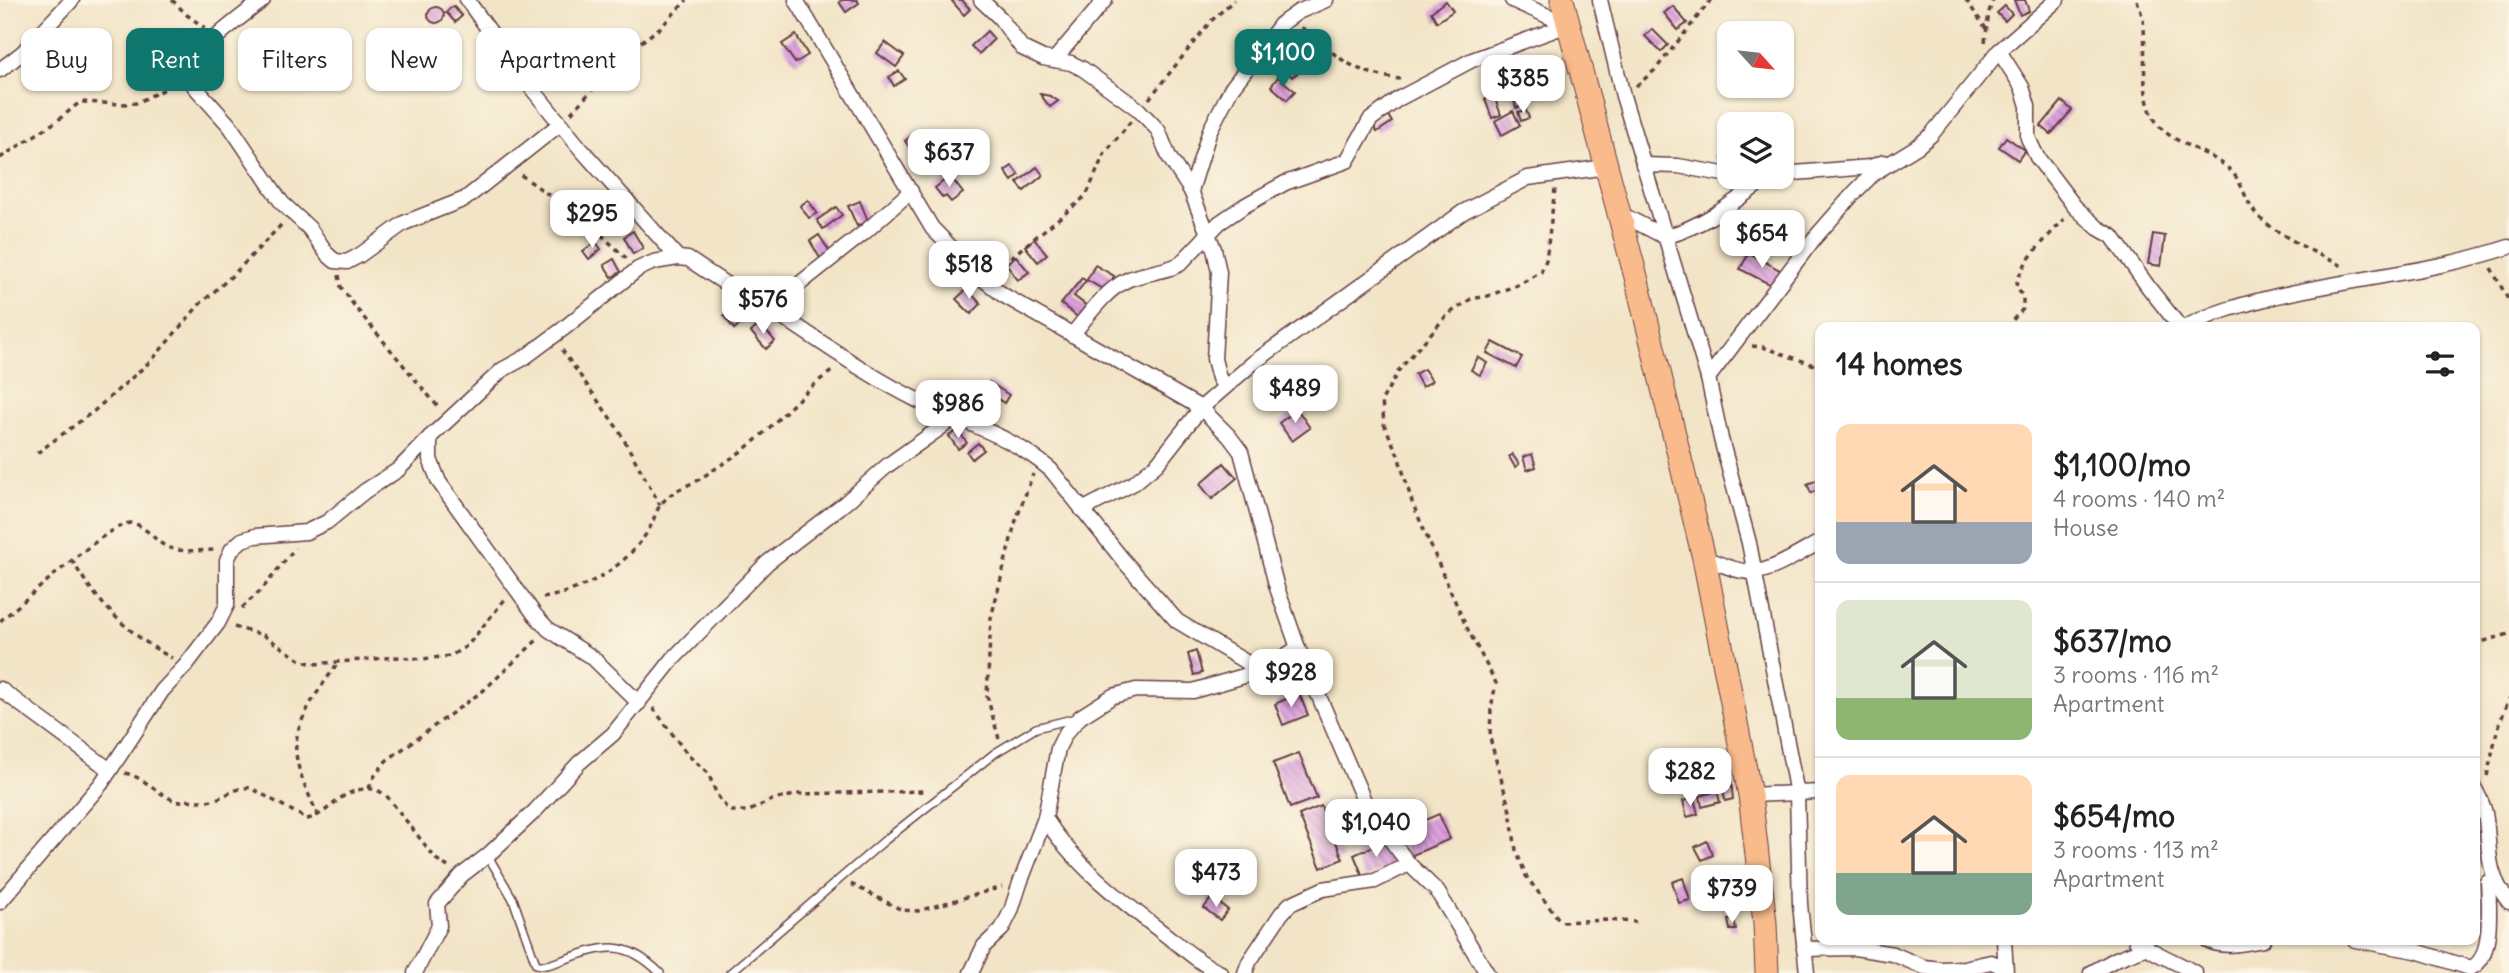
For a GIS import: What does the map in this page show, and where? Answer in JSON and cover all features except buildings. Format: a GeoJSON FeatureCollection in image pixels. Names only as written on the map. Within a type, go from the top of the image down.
{"type":"FeatureCollection","features":[{"type":"Feature","properties":{"kind":"highway"},"geometry":{"type":"LineString","coordinates":[[1562,0],[1619,213],[1704,558],[1751,795],[1765,923],[1767,973]]}},
{"type":"Feature","properties":{"kind":"street"},"geometry":{"type":"LineString","coordinates":[[0,70],[22,53],[72,0]]}},
{"type":"Feature","properties":{"kind":"street"},"geometry":{"type":"LineString","coordinates":[[224,31],[263,0]]}},
{"type":"Feature","properties":{"kind":"street"},"geometry":{"type":"LineString","coordinates":[[467,0],[560,124],[678,258]]}},
{"type":"Feature","properties":{"kind":"street"},"geometry":{"type":"LineString","coordinates":[[796,0],[933,228],[983,279],[1003,295],[1201,408],[1241,452],[1277,588],[1298,648],[1368,810],[1409,864],[1437,891],[1487,973]]}},
{"type":"Feature","properties":{"kind":"street"},"geometry":{"type":"LineString","coordinates":[[981,0],[1000,18],[1022,48],[1035,55],[1071,63],[1083,69],[1140,112],[1158,130],[1169,157],[1191,191],[1220,272],[1214,359],[1224,386]]}},
{"type":"Feature","properties":{"kind":"street"},"geometry":{"type":"LineString","coordinates":[[1054,60],[1105,0]]}},
{"type":"Feature","properties":{"kind":"street"},"geometry":{"type":"LineString","coordinates":[[1191,191],[1210,130],[1231,89],[1289,17],[1326,0]]}},
{"type":"Feature","properties":{"kind":"street"},"geometry":{"type":"LineString","coordinates":[[1512,0],[1568,25]]}},
{"type":"Feature","properties":{"kind":"street"},"geometry":{"type":"LineString","coordinates":[[1600,0],[1623,96],[1708,378],[1749,543],[1797,794],[1800,904],[1807,973]]}},
{"type":"Feature","properties":{"kind":"street"},"geometry":{"type":"LineString","coordinates":[[1794,173],[1870,167],[1918,146],[1931,135],[1999,51],[2057,0]]}},
{"type":"Feature","properties":{"kind":"street"},"geometry":{"type":"LineString","coordinates":[[1072,335],[1123,281],[1172,269],[1208,234],[1244,206],[1285,183],[1347,161],[1376,113],[1472,60],[1568,25]]}},
{"type":"Feature","properties":{"kind":"street"},"geometry":{"type":"LineString","coordinates":[[1999,51],[2022,87],[2028,106],[2029,145],[2075,207],[2098,228],[2112,236],[2176,322]]}},
{"type":"Feature","properties":{"kind":"street"},"geometry":{"type":"LineString","coordinates":[[199,91],[230,126],[276,195],[292,214],[309,228],[335,261],[347,262],[404,223],[464,199],[560,124]]}},
{"type":"Feature","properties":{"kind":"street"},"geometry":{"type":"LineString","coordinates":[[1708,378],[1829,222],[1874,173],[1896,157]]}},
{"type":"Feature","properties":{"kind":"street"},"geometry":{"type":"LineString","coordinates":[[1643,164],[1678,166],[1717,173]]}},
{"type":"Feature","properties":{"kind":"street"},"geometry":{"type":"LineString","coordinates":[[1082,510],[1114,495],[1157,464],[1201,408],[1224,386],[1463,212],[1528,178],[1606,167]]}},
{"type":"Feature","properties":{"kind":"street"},"geometry":{"type":"LineString","coordinates":[[1619,213],[1665,237],[1685,231],[1724,211],[1752,189]]}},
{"type":"Feature","properties":{"kind":"street"},"geometry":{"type":"LineString","coordinates":[[769,308],[865,232],[911,191]]}},
{"type":"Feature","properties":{"kind":"street"},"geometry":{"type":"LineString","coordinates":[[2195,322],[2210,314],[2248,303],[2369,277],[2456,262],[2509,247]]}},
{"type":"Feature","properties":{"kind":"street"},"geometry":{"type":"LineString","coordinates":[[0,902],[110,770],[162,691],[222,624],[227,605],[227,560],[232,549],[242,540],[255,536],[306,532],[327,522],[365,491],[398,470],[502,370],[552,337],[638,269],[654,262],[678,258],[698,264],[849,362],[920,401],[996,433],[1039,459],[1177,621],[1261,671]]}},
{"type":"Feature","properties":{"kind":"street"},"geometry":{"type":"LineString","coordinates":[[415,973],[439,926],[438,904],[462,875],[488,855],[535,811],[579,762],[613,734],[673,659],[767,563],[845,503],[888,465],[957,416]]}},
{"type":"Feature","properties":{"kind":"street"},"geometry":{"type":"LineString","coordinates":[[430,437],[430,459],[439,482],[523,601],[548,629],[593,658],[642,700]]}},
{"type":"Feature","properties":{"kind":"street"},"geometry":{"type":"LineString","coordinates":[[1704,558],[1754,572],[1777,565],[1815,545]]}},
{"type":"Feature","properties":{"kind":"street"},"geometry":{"type":"LineString","coordinates":[[971,973],[984,946],[1002,929],[1011,911],[1045,818],[1058,748],[1065,734],[1080,717],[1112,696],[1136,690],[1194,691],[1261,671],[1298,648]]}},
{"type":"Feature","properties":{"kind":"street"},"geometry":{"type":"LineString","coordinates":[[0,689],[110,770]]}},
{"type":"Feature","properties":{"kind":"street"},"geometry":{"type":"LineString","coordinates":[[1751,795],[1815,792]]}},
{"type":"Feature","properties":{"kind":"street"},"geometry":{"type":"LineString","coordinates":[[2379,945],[2438,957],[2470,968],[2477,966],[2481,960],[2490,915],[2493,886],[2485,811],[2480,800]]}},
{"type":"Feature","properties":{"kind":"street"},"geometry":{"type":"LineString","coordinates":[[1045,818],[1056,836],[1083,864],[1142,916],[1220,973]]}},
{"type":"Feature","properties":{"kind":"street"},"geometry":{"type":"LineString","coordinates":[[1245,973],[1249,961],[1290,904],[1323,889],[1375,881],[1409,864]]}},
{"type":"Feature","properties":{"kind":"street"},"geometry":{"type":"LineString","coordinates":[[2480,878],[2509,902]]}},
{"type":"Feature","properties":{"kind":"street"},"geometry":{"type":"LineString","coordinates":[[2004,945],[2005,973]]}},
{"type":"Feature","properties":{"kind":"street"},"geometry":{"type":"LineString","coordinates":[[2091,973],[2139,945]]}},
{"type":"Feature","properties":{"kind":"street"},"geometry":{"type":"LineString","coordinates":[[2143,945],[2195,973]]}},
{"type":"Feature","properties":{"kind":"street"},"geometry":{"type":"LineString","coordinates":[[1804,949],[1855,948],[1893,954],[1924,967],[1941,969],[1964,968],[1991,962],[1999,965],[2005,973]]}},
{"type":"Feature","properties":{"kind":"street"},"geometry":{"type":"LineString","coordinates":[[2436,973],[2438,957]]}},
{"type":"Feature","properties":{"kind":"lane"},"geometry":{"type":"LineString","coordinates":[[730,973],[945,791],[1002,749],[1036,728],[1080,717]]}},
{"type":"Feature","properties":{"kind":"lane"},"geometry":{"type":"LineString","coordinates":[[488,855],[513,898],[536,964],[550,965],[598,949],[624,948],[645,958],[660,973]]}},
{"type":"Feature","properties":{"kind":"path"},"geometry":{"type":"LineString","coordinates":[[172,0],[206,28]]}},
{"type":"Feature","properties":{"kind":"path"},"geometry":{"type":"LineString","coordinates":[[560,124],[625,54],[661,27],[687,0]]}},
{"type":"Feature","properties":{"kind":"path"},"geometry":{"type":"LineString","coordinates":[[983,279],[1087,194],[1104,154],[1210,22],[1234,0]]}},
{"type":"Feature","properties":{"kind":"path"},"geometry":{"type":"LineString","coordinates":[[1623,96],[1655,70],[1711,0]]}},
{"type":"Feature","properties":{"kind":"path"},"geometry":{"type":"LineString","coordinates":[[1966,0],[1987,31]]}},
{"type":"Feature","properties":{"kind":"path"},"geometry":{"type":"LineString","coordinates":[[2137,0],[2143,19],[2147,100],[2155,122],[2169,135],[2213,156],[2231,170],[2256,214],[2269,225],[2339,264],[2369,277]]}},
{"type":"Feature","properties":{"kind":"path"},"geometry":{"type":"LineString","coordinates":[[1289,17],[1354,68],[1382,77],[1429,83]]}},
{"type":"Feature","properties":{"kind":"path"},"geometry":{"type":"LineString","coordinates":[[0,158],[57,121],[80,102],[136,103],[162,91]]}},
{"type":"Feature","properties":{"kind":"path"},"geometry":{"type":"LineString","coordinates":[[509,165],[533,186],[591,225],[638,269]]}},
{"type":"Feature","properties":{"kind":"path"},"geometry":{"type":"LineString","coordinates":[[1559,173],[1546,260],[1541,272],[1520,284],[1488,296],[1471,299],[1447,315],[1399,370],[1382,400],[1384,424],[1398,455],[1412,502],[1466,626],[1496,683],[1491,708],[1490,738],[1510,811],[1516,850],[1526,876],[1560,920],[1568,923],[1605,920],[1636,922]]}},
{"type":"Feature","properties":{"kind":"path"},"geometry":{"type":"LineString","coordinates":[[2011,322],[2023,309],[2023,297],[2016,286],[2020,274],[2033,254],[2075,207]]}},
{"type":"Feature","properties":{"kind":"path"},"geometry":{"type":"LineString","coordinates":[[37,453],[94,411],[152,360],[200,304],[234,274],[292,214]]}},
{"type":"Feature","properties":{"kind":"path"},"geometry":{"type":"LineString","coordinates":[[2476,256],[2495,273],[2509,301]]}},
{"type":"Feature","properties":{"kind":"path"},"geometry":{"type":"LineString","coordinates":[[347,262],[339,278],[341,288],[450,420]]}},
{"type":"Feature","properties":{"kind":"path"},"geometry":{"type":"LineString","coordinates":[[552,337],[611,418],[660,505]]}},
{"type":"Feature","properties":{"kind":"path"},"geometry":{"type":"LineString","coordinates":[[1733,345],[1763,348],[1815,365]]}},
{"type":"Feature","properties":{"kind":"path"},"geometry":{"type":"LineString","coordinates":[[523,601],[572,591],[600,578],[628,556],[640,542],[650,528],[660,505],[668,496],[744,449],[819,380],[849,362]]}},
{"type":"Feature","properties":{"kind":"path"},"geometry":{"type":"LineString","coordinates":[[1002,749],[987,696],[992,618],[1015,523],[1039,459]]}},
{"type":"Feature","properties":{"kind":"path"},"geometry":{"type":"LineString","coordinates":[[0,621],[72,560],[117,527],[130,523],[163,545],[178,551],[232,549]]}},
{"type":"Feature","properties":{"kind":"path"},"geometry":{"type":"LineString","coordinates":[[222,624],[282,565],[306,532]]}},
{"type":"Feature","properties":{"kind":"path"},"geometry":{"type":"LineString","coordinates":[[72,560],[85,583],[102,603],[149,645],[186,665]]}},
{"type":"Feature","properties":{"kind":"path"},"geometry":{"type":"LineString","coordinates":[[222,624],[263,635],[302,661],[314,664],[450,656],[467,646],[514,588]]}},
{"type":"Feature","properties":{"kind":"path"},"geometry":{"type":"LineString","coordinates":[[369,788],[386,761],[484,690],[548,629]]}},
{"type":"Feature","properties":{"kind":"path"},"geometry":{"type":"LineString","coordinates":[[2480,642],[2509,634]]}},
{"type":"Feature","properties":{"kind":"path"},"geometry":{"type":"LineString","coordinates":[[318,816],[300,771],[296,743],[314,697],[337,663]]}},
{"type":"Feature","properties":{"kind":"path"},"geometry":{"type":"LineString","coordinates":[[2485,811],[2487,771],[2509,698]]}},
{"type":"Feature","properties":{"kind":"path"},"geometry":{"type":"LineString","coordinates":[[642,700],[688,755],[708,773],[717,795],[732,811],[749,811],[772,800],[799,794],[945,791]]}},
{"type":"Feature","properties":{"kind":"path"},"geometry":{"type":"LineString","coordinates":[[110,770],[137,776],[176,802],[186,799],[214,800],[244,788],[268,796],[305,819],[318,816],[339,798],[369,788],[380,791],[436,859],[462,875]]}},
{"type":"Feature","properties":{"kind":"path"},"geometry":{"type":"LineString","coordinates":[[839,879],[902,910],[918,911],[1020,883]]}}]}
